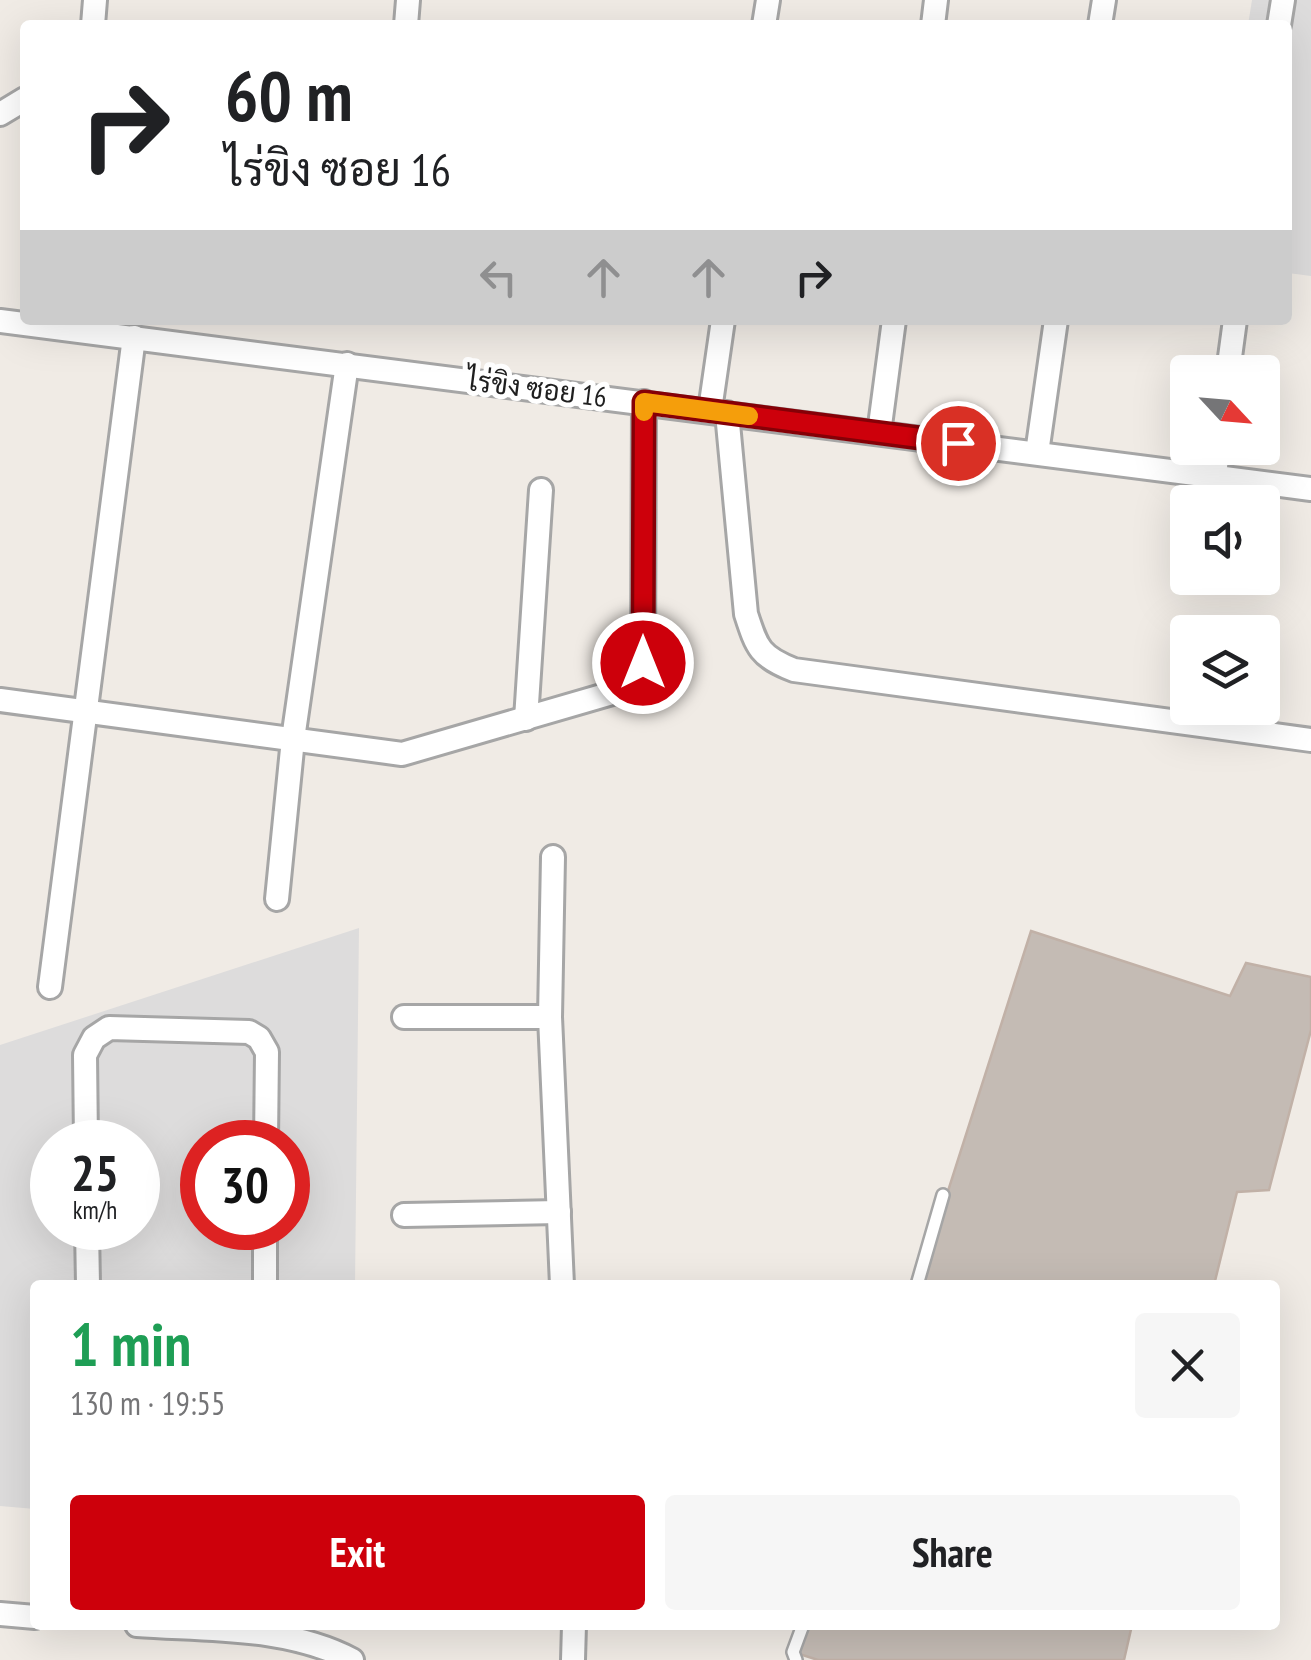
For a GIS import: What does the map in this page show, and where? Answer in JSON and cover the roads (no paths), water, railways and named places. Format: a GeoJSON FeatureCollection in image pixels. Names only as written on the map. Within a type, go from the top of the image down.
{"type":"FeatureCollection","features":[{"type":"Feature","properties":{"kind":"street","name":"ไร่ขิง ซอย 16"},"geometry":{"type":"LineString","coordinates":[[34,325],[1311,490]]}},
{"type":"Feature","properties":{"kind":"street"},"geometry":{"type":"LineString","coordinates":[[722,325],[718,412],[746,614],[756,645],[770,660],[794,670],[1311,740]]}},
{"type":"Feature","properties":{"kind":"street"},"geometry":{"type":"LineString","coordinates":[[878,432],[893,325]]}},
{"type":"Feature","properties":{"kind":"street"},"geometry":{"type":"LineString","coordinates":[[1036,453],[1055,325]]}},
{"type":"Feature","properties":{"kind":"street"},"geometry":{"type":"LineString","coordinates":[[1230,355],[1234,325]]}},
{"type":"Feature","properties":{"kind":"street"},"geometry":{"type":"LineString","coordinates":[[50,986],[134,337]]}},
{"type":"Feature","properties":{"kind":"street"},"geometry":{"type":"LineString","coordinates":[[277,899],[294,739],[348,364]]}},
{"type":"Feature","properties":{"kind":"street"},"geometry":{"type":"LineString","coordinates":[[0,700],[402,754],[620,690],[636,682],[643,663],[644,402]]}},
{"type":"Feature","properties":{"kind":"street"},"geometry":{"type":"LineString","coordinates":[[1214,476],[1216,465]]}},
{"type":"Feature","properties":{"kind":"street"},"geometry":{"type":"LineString","coordinates":[[526,719],[541,490]]}},
{"type":"Feature","properties":{"kind":"street"},"geometry":{"type":"LineString","coordinates":[[554,857],[550,1017],[562,1280]]}},
{"type":"Feature","properties":{"kind":"street"},"geometry":{"type":"LineString","coordinates":[[404,1017],[550,1017]]}},
{"type":"Feature","properties":{"kind":"street"},"geometry":{"type":"LineString","coordinates":[[86,1120],[85,1055],[94,1038],[109,1028],[249,1032],[259,1038],[267,1052],[266,1120]]}},
{"type":"Feature","properties":{"kind":"street"},"geometry":{"type":"LineString","coordinates":[[404,1215],[559,1212]]}},
{"type":"Feature","properties":{"kind":"street"},"geometry":{"type":"LineString","coordinates":[[87,1250],[88,1280]]}},
{"type":"Feature","properties":{"kind":"street"},"geometry":{"type":"LineString","coordinates":[[265,1250],[265,1280]]}},
{"type":"Feature","properties":{"kind":"street"},"geometry":{"type":"LineString","coordinates":[[0,1614],[30,1617]]}},
{"type":"Feature","properties":{"kind":"street"},"geometry":{"type":"LineString","coordinates":[[213,1630],[277,1636],[334,1650],[352,1660]]}},
{"type":"Feature","properties":{"kind":"street"},"geometry":{"type":"LineString","coordinates":[[572,1660],[574,1630]]}},
{"type":"Feature","properties":{"kind":"lane"},"geometry":{"type":"LineString","coordinates":[[918,1280],[943,1195]]}},
{"type":"Feature","properties":{"kind":"lane"},"geometry":{"type":"LineString","coordinates":[[796,1660],[793,1652],[801,1630]]}}]}
